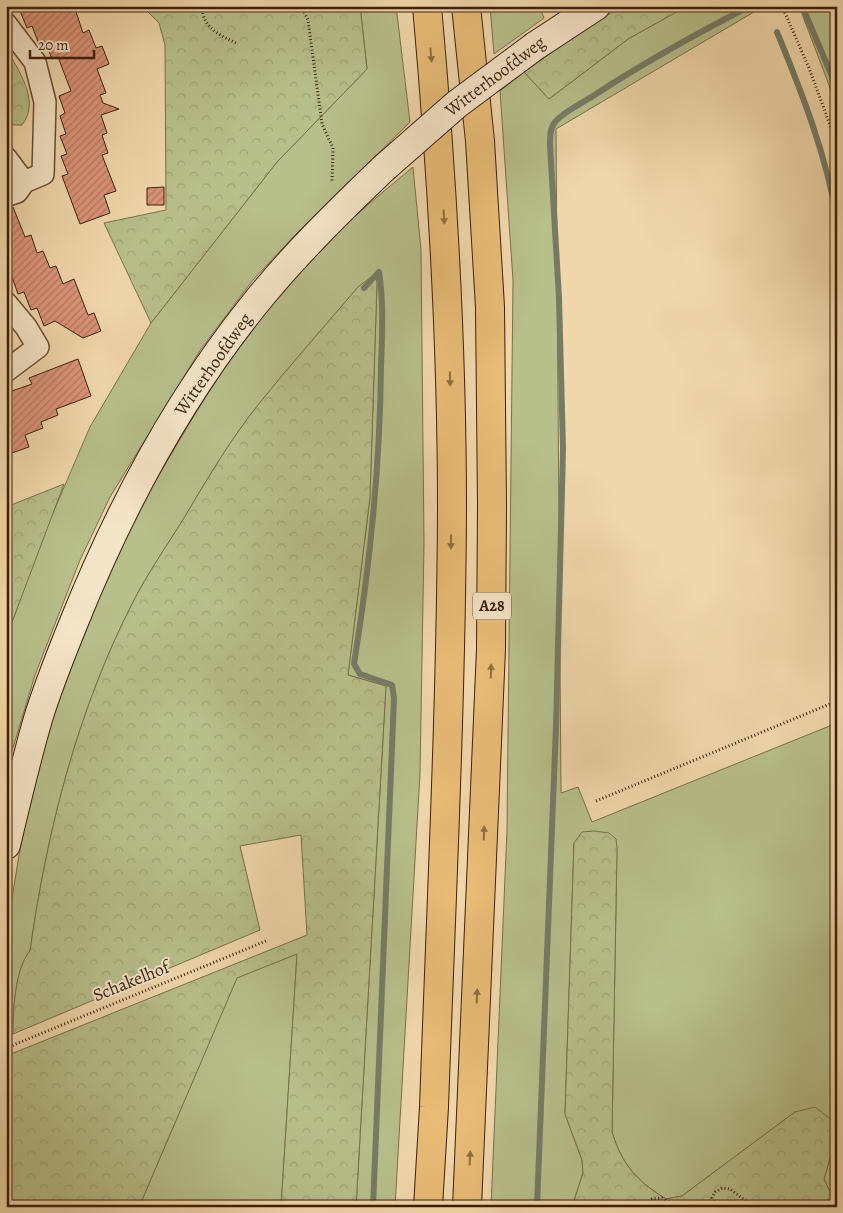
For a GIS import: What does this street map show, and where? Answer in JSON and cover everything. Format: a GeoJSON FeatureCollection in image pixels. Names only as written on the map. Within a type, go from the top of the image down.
{"type":"FeatureCollection","features":[{"type":"Feature","properties":{"kind":"highway","name":"A28"},"geometry":{"type":"LineString","coordinates":[[426,6],[440,154],[449,308],[452,509],[436,1039],[428,1207]]}},
{"type":"Feature","properties":{"kind":"highway","name":"A28"},"geometry":{"type":"LineString","coordinates":[[466,6],[480,141],[490,307],[492,505],[491,649],[467,1207]]}},
{"type":"Feature","properties":{"kind":"street","name":"Witterhoofdweg"},"geometry":{"type":"LineString","coordinates":[[6,845],[39,717],[64,646],[94,572],[152,458],[196,384],[252,307],[304,246],[384,168],[457,104],[535,46],[596,6]]}},
{"type":"Feature","properties":{"kind":"street"},"geometry":{"type":"LineString","coordinates":[[6,24],[35,62],[45,102],[43,174],[24,182],[17,192],[6,196]]}},
{"type":"Feature","properties":{"kind":"street"},"geometry":{"type":"LineString","coordinates":[[6,158],[24,182]]}},
{"type":"Feature","properties":{"kind":"street"},"geometry":{"type":"LineString","coordinates":[[6,303],[26,326],[38,348],[6,371]]}},
{"type":"Feature","properties":{"kind":"path"},"geometry":{"type":"LineString","coordinates":[[202,6],[202,16],[214,32],[236,43]]}},
{"type":"Feature","properties":{"kind":"path"},"geometry":{"type":"LineString","coordinates":[[301,6],[308,20],[322,124],[333,148],[332,187]]}},
{"type":"Feature","properties":{"kind":"path"},"geometry":{"type":"LineString","coordinates":[[782,6],[809,68],[837,144]]}},
{"type":"Feature","properties":{"kind":"path"},"geometry":{"type":"LineString","coordinates":[[596,801],[837,701]]}},
{"type":"Feature","properties":{"kind":"path","name":"Schakelhof"},"geometry":{"type":"LineString","coordinates":[[6,1048],[266,941]]}},
{"type":"Feature","properties":{"kind":"path"},"geometry":{"type":"LineString","coordinates":[[718,1207],[712,1198],[715,1192],[722,1188],[730,1189],[754,1207]]}},
{"type":"Feature","properties":{"kind":"path"},"geometry":{"type":"LineString","coordinates":[[644,1207],[652,1199],[662,1198],[676,1207]]}},
{"type":"Feature","properties":{"kind":"path"},"geometry":{"type":"LineString","coordinates":[[795,1207],[805,1204],[816,1207]]}},
{"type":"Feature","properties":{"kind":"green space"},"geometry":{"type":"Polygon","coordinates":[[[142,6],[360,6],[367,69],[277,162],[151,323],[104,223],[166,210],[165,45],[159,23],[142,6]]]}},
{"type":"Feature","properties":{"kind":"green space"},"geometry":{"type":"Polygon","coordinates":[[[360,6],[396,6],[410,122],[296,234],[252,281],[201,349],[110,497],[80,560],[35,675],[6,771],[6,638],[47,527],[90,427],[151,323],[277,162],[367,69],[360,6]]]}},
{"type":"Feature","properties":{"kind":"green space"},"geometry":{"type":"Polygon","coordinates":[[[490,6],[539,6],[544,18],[494,54],[490,6]]]}},
{"type":"Feature","properties":{"kind":"green space"},"geometry":{"type":"Polygon","coordinates":[[[623,6],[687,6],[628,39],[549,99],[524,72],[594,23],[623,6]]]}},
{"type":"Feature","properties":{"kind":"green space"},"geometry":{"type":"Polygon","coordinates":[[[687,6],[764,6],[556,129],[561,793],[578,787],[592,822],[837,723],[837,1193],[829,1190],[824,1179],[835,1141],[795,1112],[682,1196],[666,1199],[647,1186],[632,1171],[621,1154],[612,1132],[617,848],[574,843],[565,1114],[582,1160],[583,1173],[572,1207],[491,1207],[507,830],[513,280],[500,91],[524,72],[549,99],[628,39],[687,6]]]}},
{"type":"Feature","properties":{"kind":"green space"},"geometry":{"type":"Polygon","coordinates":[[[799,6],[837,6],[837,106],[799,6]]]}},
{"type":"Feature","properties":{"kind":"green space"},"geometry":{"type":"Polygon","coordinates":[[[6,48],[26,86],[29,106],[27,116],[22,125],[6,125],[6,48]]]}},
{"type":"Feature","properties":{"kind":"green space"},"geometry":{"type":"Polygon","coordinates":[[[413,167],[421,250],[424,543],[420,773],[395,1207],[356,1207],[386,686],[348,675],[370,497],[377,283],[358,287],[282,375],[248,418],[229,444],[132,604],[95,687],[67,773],[45,861],[30,951],[21,968],[18,979],[14,1002],[13,1034],[6,1035],[5,964],[14,886],[24,831],[36,776],[51,722],[89,616],[111,565],[136,515],[206,396],[239,347],[274,301],[324,245],[361,210],[413,167]]]}},
{"type":"Feature","properties":{"kind":"green space"},"geometry":{"type":"Polygon","coordinates":[[[375,274],[377,283],[370,497],[348,675],[386,686],[356,1207],[281,1207],[297,954],[237,978],[139,1207],[6,1207],[6,1056],[307,935],[301,835],[240,846],[260,930],[13,1034],[14,1002],[18,979],[21,968],[30,951],[45,861],[67,773],[95,687],[132,604],[229,444],[248,418],[282,375],[358,287],[375,274]]]}},
{"type":"Feature","properties":{"kind":"green space"},"geometry":{"type":"Polygon","coordinates":[[[64,484],[6,638],[6,507],[64,484]]]}},
{"type":"Feature","properties":{"kind":"green space"},"geometry":{"type":"Polygon","coordinates":[[[582,832],[609,833],[616,839],[617,848],[612,1132],[626,1163],[639,1179],[666,1199],[682,1196],[795,1112],[815,1107],[833,1121],[835,1141],[824,1179],[829,1190],[837,1193],[837,1207],[572,1207],[583,1173],[582,1160],[565,1114],[574,843],[582,832]]]}},
{"type":"Feature","properties":{"kind":"green space"},"geometry":{"type":"Polygon","coordinates":[[[297,954],[281,1207],[139,1207],[237,977],[297,954]]]}},
{"type":"Feature","properties":{"kind":"building"},"geometry":{"type":"Polygon","coordinates":[[[18,6],[74,6],[83,33],[89,30],[96,48],[102,46],[109,64],[97,69],[106,93],[100,95],[103,103],[119,109],[101,115],[107,133],[102,135],[108,153],[102,155],[116,191],[104,195],[110,213],[80,224],[62,176],[68,174],[61,156],[67,154],[60,136],[66,134],[60,116],[65,113],[59,96],[71,91],[58,57],[52,59],[45,41],[39,44],[32,26],[27,28],[18,6]]]}},
{"type":"Feature","properties":{"kind":"building"},"geometry":{"type":"Polygon","coordinates":[[[164,187],[164,205],[147,205],[147,188],[164,187]]]}},
{"type":"Feature","properties":{"kind":"building"},"geometry":{"type":"Polygon","coordinates":[[[13,207],[25,237],[31,235],[37,253],[43,251],[50,268],[56,266],[63,284],[74,279],[88,315],[94,313],[101,331],[83,338],[55,321],[44,326],[37,308],[31,310],[24,292],[18,294],[12,277],[6,279],[6,208],[13,207]]]}},
{"type":"Feature","properties":{"kind":"building"},"geometry":{"type":"Polygon","coordinates":[[[78,359],[91,396],[56,409],[58,415],[41,422],[43,428],[25,435],[29,447],[6,455],[6,393],[32,384],[29,378],[78,359]]]}},
{"type":"Feature","properties":{"kind":"waterway"},"geometry":{"type":"LineString","coordinates":[[537,1207],[556,727],[563,449],[559,298],[550,145],[552,127],[568,111],[650,60],[750,6]]}},
{"type":"Feature","properties":{"kind":"waterway"},"geometry":{"type":"LineString","coordinates":[[803,8],[837,88]]}},
{"type":"Feature","properties":{"kind":"waterway"},"geometry":{"type":"LineString","coordinates":[[777,32],[820,147],[837,219]]}},
{"type":"Feature","properties":{"kind":"waterway"},"geometry":{"type":"LineString","coordinates":[[364,288],[379,272],[382,296],[379,442],[365,590],[354,664],[360,674],[392,685],[394,698],[373,1207]]}}]}
